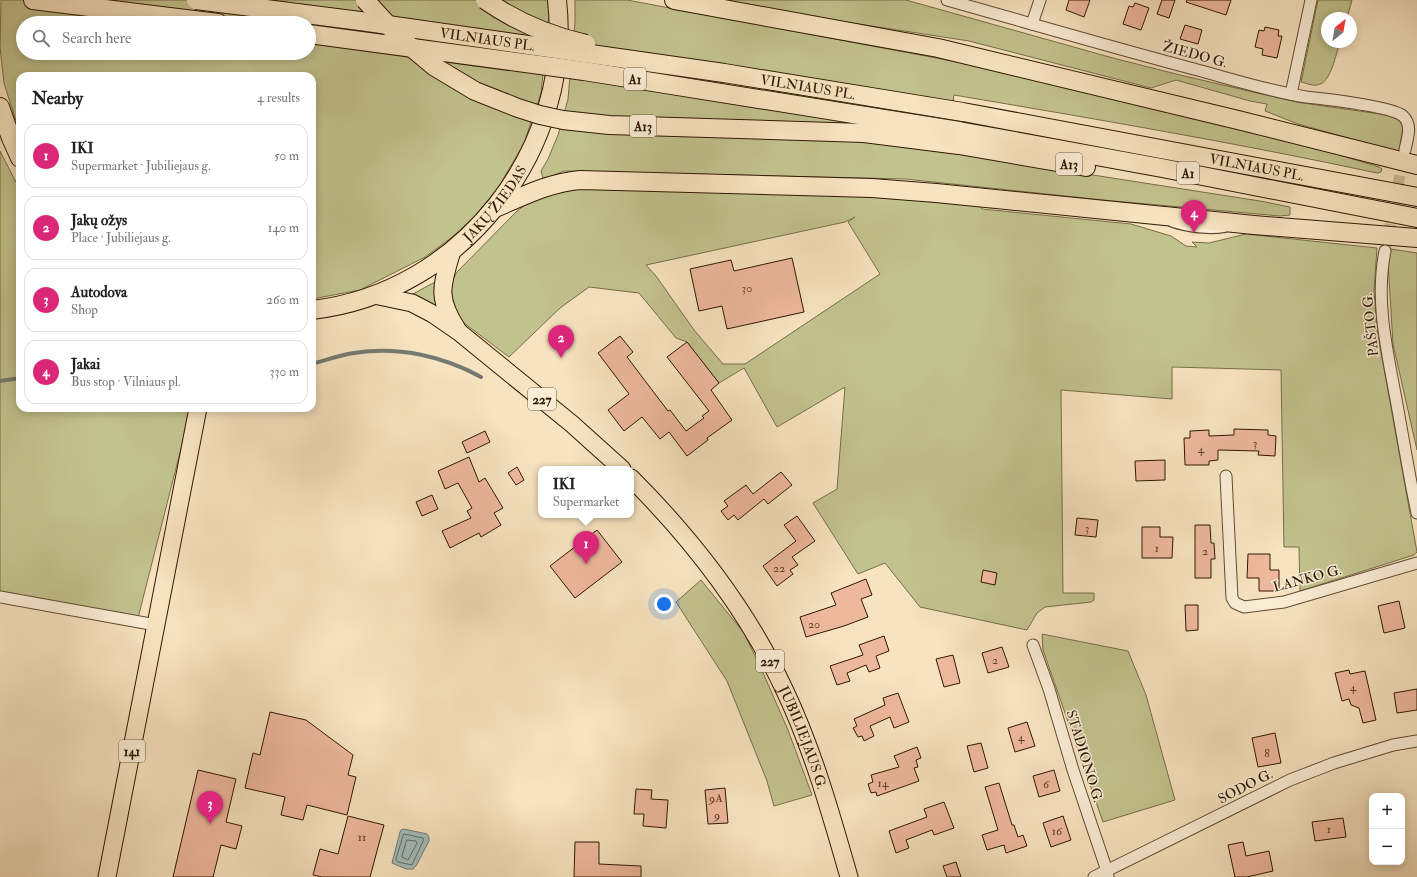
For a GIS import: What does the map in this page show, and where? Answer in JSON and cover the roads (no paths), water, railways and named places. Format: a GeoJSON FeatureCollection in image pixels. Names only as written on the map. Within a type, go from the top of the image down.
{"type":"FeatureCollection","features":[{"type":"Feature","properties":{"kind":"highway"},"geometry":{"type":"LineString","coordinates":[[33,0],[162,16]]}},
{"type":"Feature","properties":{"kind":"highway","name":"VILNIAUS PL."},"geometry":{"type":"LineString","coordinates":[[196,0],[360,21],[724,73],[963,112],[1417,197]]}},
{"type":"Feature","properties":{"kind":"highway","name":"A13"},"geometry":{"type":"LineString","coordinates":[[365,0],[399,37],[435,67],[475,91],[510,106],[540,115],[563,120],[609,125],[864,133],[959,138]]}},
{"type":"Feature","properties":{"kind":"highway"},"geometry":{"type":"LineString","coordinates":[[485,0],[532,26],[584,44],[724,73]]}},
{"type":"Feature","properties":{"kind":"highway","name":"JAKŲ ŽIEDAS"},"geometry":{"type":"LineString","coordinates":[[316,309],[349,303],[374,295],[400,284],[425,270],[452,251],[496,208],[527,160],[545,118],[556,69],[559,36],[557,0]]}},
{"type":"Feature","properties":{"kind":"highway"},"geometry":{"type":"LineString","coordinates":[[679,0],[938,48],[1230,118],[1417,165]]}},
{"type":"Feature","properties":{"kind":"highway","name":"VILNIAUS PL."},"geometry":{"type":"LineString","coordinates":[[316,35],[584,71],[959,138],[1154,167],[1417,218]]}},
{"type":"Feature","properties":{"kind":"highway"},"geometry":{"type":"LineString","coordinates":[[1,114],[16,149]]}},
{"type":"Feature","properties":{"kind":"highway"},"geometry":{"type":"LineString","coordinates":[[496,208],[544,187],[562,182],[580,180],[872,188],[1254,225],[1417,238]]}},
{"type":"Feature","properties":{"kind":"main road","name":"227"},"geometry":{"type":"LineString","coordinates":[[452,251],[442,290],[445,307],[459,332]]}},
{"type":"Feature","properties":{"kind":"main road","name":"227"},"geometry":{"type":"LineString","coordinates":[[374,295],[412,303],[433,314],[459,332],[572,424],[619,466]]}},
{"type":"Feature","properties":{"kind":"main road","name":"141"},"geometry":{"type":"LineString","coordinates":[[107,877],[197,412]]}},
{"type":"Feature","properties":{"kind":"main road","name":"JUBILIEJAUS G."},"geometry":{"type":"LineString","coordinates":[[634,481],[665,513],[700,554],[745,618],[765,652],[785,690],[803,734],[849,877]]}},
{"type":"Feature","properties":{"kind":"street","name":"ŽIEDO G."},"geometry":{"type":"LineString","coordinates":[[947,0],[1166,62],[1291,94],[1380,108],[1395,112],[1407,121],[1409,127],[1405,150]]}},
{"type":"Feature","properties":{"kind":"street"},"geometry":{"type":"LineString","coordinates":[[1032,24],[1040,0]]}},
{"type":"Feature","properties":{"kind":"street"},"geometry":{"type":"LineString","coordinates":[[1291,94],[1311,0]]}},
{"type":"Feature","properties":{"kind":"street","name":"PAŠTO G."},"geometry":{"type":"LineString","coordinates":[[1385,251],[1380,287],[1383,332],[1417,513]]}},
{"type":"Feature","properties":{"kind":"street","name":"LANKO G."},"geometry":{"type":"LineString","coordinates":[[1226,476],[1232,598],[1235,603],[1244,607],[1284,602],[1417,563]]}},
{"type":"Feature","properties":{"kind":"street"},"geometry":{"type":"LineString","coordinates":[[0,597],[156,625]]}},
{"type":"Feature","properties":{"kind":"street","name":"STADIONO G."},"geometry":{"type":"LineString","coordinates":[[1033,645],[1049,689],[1073,770],[1107,874]]}},
{"type":"Feature","properties":{"kind":"street","name":"SODO G."},"geometry":{"type":"LineString","coordinates":[[1094,877],[1107,874],[1290,780],[1341,761],[1393,745],[1417,741]]}},
{"type":"Feature","properties":{"kind":"water"},"geometry":{"type":"Polygon","coordinates":[[[404,829],[427,834],[429,837],[429,841],[413,869],[406,869],[392,863],[400,832],[404,829]]]}},
{"type":"Feature","properties":{"kind":"waterway"},"geometry":{"type":"LineString","coordinates":[[316,363],[354,353],[371,351],[404,352],[436,358],[451,363],[481,377]]}},
{"type":"Feature","properties":{"kind":"waterway"},"geometry":{"type":"LineString","coordinates":[[0,381],[16,379]]}},
{"type":"Feature","properties":{"kind":"tunnel"},"geometry":{"type":"LineString","coordinates":[[1385,251],[1404,155]]}},
{"type":"Feature","properties":{"kind":"place","name":"Jakai"},"geometry":{"type":"Point","coordinates":[1194,233]}},
{"type":"Feature","properties":{"kind":"place","name":"Jakų ožys"},"geometry":{"type":"Point","coordinates":[561,358]}},
{"type":"Feature","properties":{"kind":"place","name":"IKI"},"geometry":{"type":"Point","coordinates":[586,564]}},
{"type":"Feature","properties":{"kind":"place","name":"Autodova"},"geometry":{"type":"Point","coordinates":[210,824]}}]}
